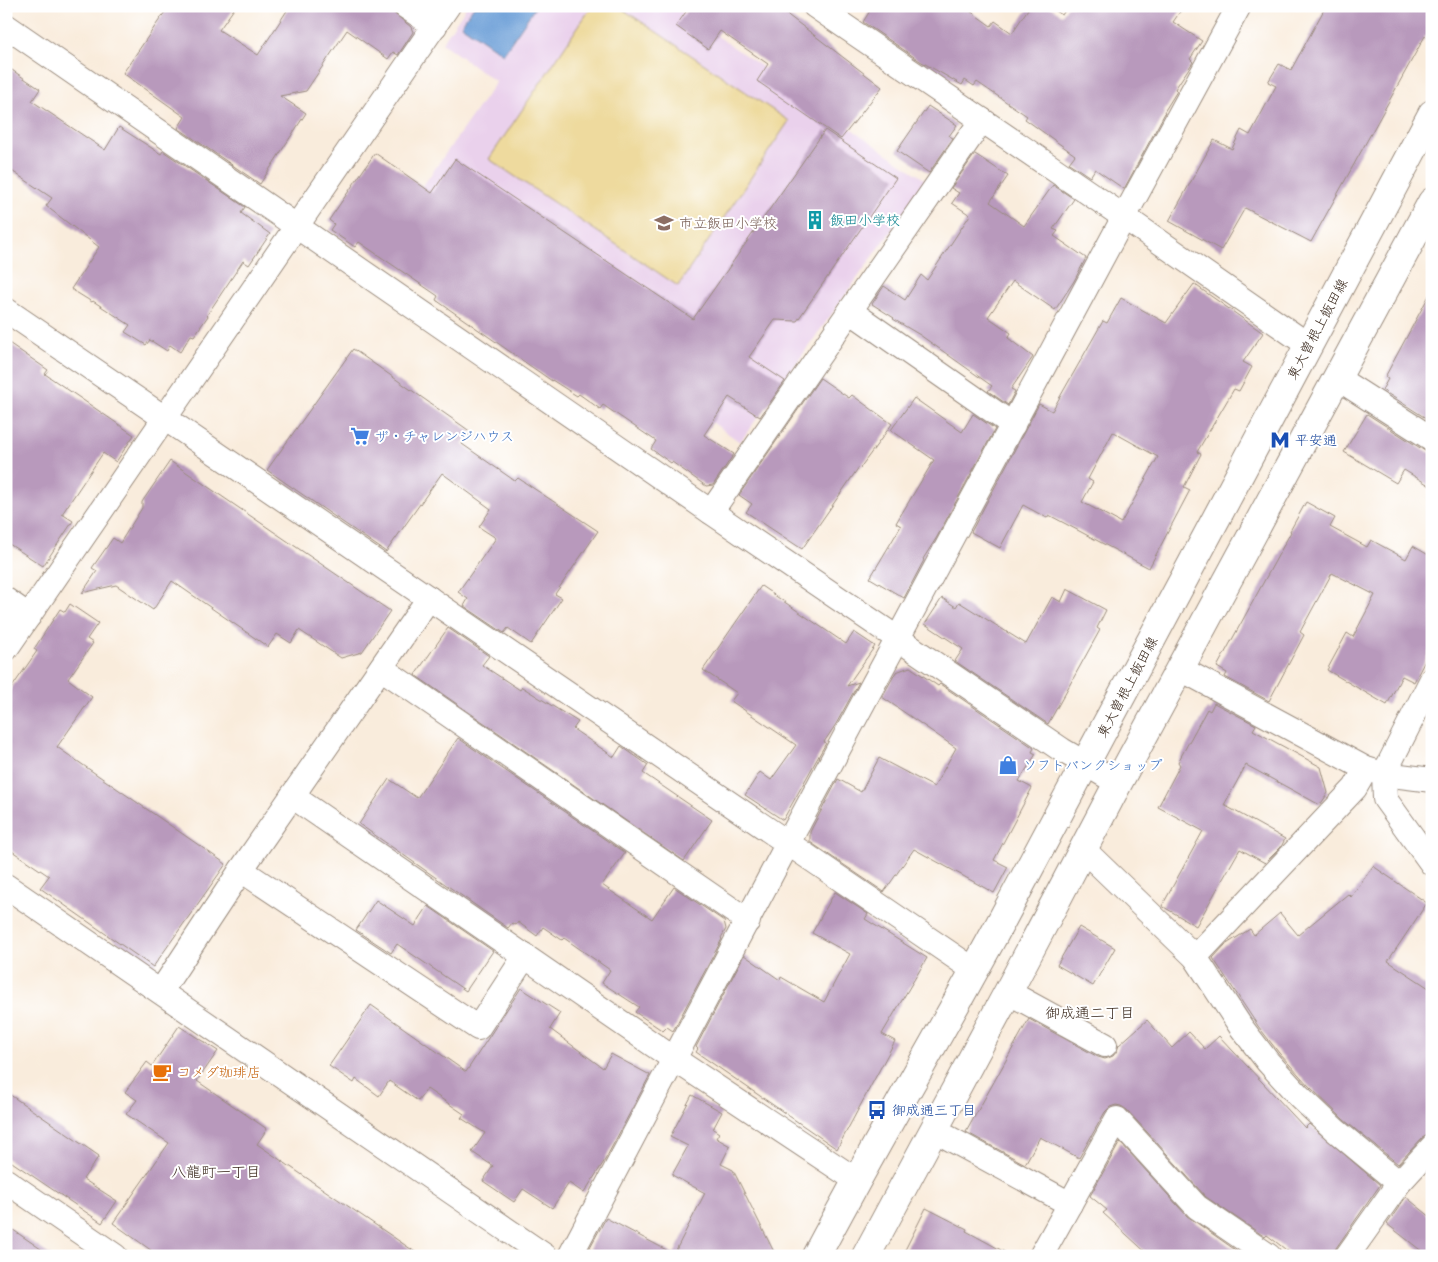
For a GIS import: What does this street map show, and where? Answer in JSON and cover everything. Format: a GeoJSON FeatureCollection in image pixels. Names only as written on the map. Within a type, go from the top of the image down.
{"type":"FeatureCollection","features":[{"type":"Feature","properties":{"kind":"street"},"geometry":{"type":"LineString","coordinates":[[405,6],[434,26]]}},
{"type":"Feature","properties":{"kind":"street"},"geometry":{"type":"LineString","coordinates":[[6,649],[448,6]]}},
{"type":"Feature","properties":{"kind":"street"},"geometry":{"type":"LineString","coordinates":[[815,6],[1308,345]]}},
{"type":"Feature","properties":{"kind":"street"},"geometry":{"type":"LineString","coordinates":[[570,1256],[788,843],[1239,6]]}},
{"type":"Feature","properties":{"kind":"street"},"geometry":{"type":"LineString","coordinates":[[6,26],[899,640],[1085,764],[1118,783]]}},
{"type":"Feature","properties":{"kind":"street","name":"東大曽根上飯田線"},"geometry":{"type":"LineString","coordinates":[[816,1256],[856,1180],[974,970],[1432,114]]}},
{"type":"Feature","properties":{"kind":"street"},"geometry":{"type":"LineString","coordinates":[[711,512],[982,120]]}},
{"type":"Feature","properties":{"kind":"street"},"geometry":{"type":"LineString","coordinates":[[866,1256],[1118,783],[1432,202]]}},
{"type":"Feature","properties":{"kind":"street"},"geometry":{"type":"LineString","coordinates":[[6,310],[974,970]]}},
{"type":"Feature","properties":{"kind":"street"},"geometry":{"type":"LineString","coordinates":[[850,311],[1013,425]]}},
{"type":"Feature","properties":{"kind":"street"},"geometry":{"type":"LineString","coordinates":[[1336,378],[1432,439]]}},
{"type":"Feature","properties":{"kind":"street"},"geometry":{"type":"LineString","coordinates":[[161,991],[241,870],[429,598]]}},
{"type":"Feature","properties":{"kind":"street"},"geometry":{"type":"LineString","coordinates":[[6,600],[29,616]]}},
{"type":"Feature","properties":{"kind":"street"},"geometry":{"type":"LineString","coordinates":[[381,668],[748,921]]}},
{"type":"Feature","properties":{"kind":"street"},"geometry":{"type":"LineString","coordinates":[[1180,669],[1375,771],[1432,780]]}},
{"type":"Feature","properties":{"kind":"street"},"geometry":{"type":"LineString","coordinates":[[1195,958],[1355,788],[1375,771],[1432,680]]}},
{"type":"Feature","properties":{"kind":"street"},"geometry":{"type":"LineString","coordinates":[[1375,771],[1385,799],[1432,864]]}},
{"type":"Feature","properties":{"kind":"street"},"geometry":{"type":"LineString","coordinates":[[292,796],[674,1059],[856,1180]]}},
{"type":"Feature","properties":{"kind":"street"},"geometry":{"type":"LineString","coordinates":[[1084,850],[1195,958],[1268,1062],[1300,1096],[1335,1130],[1399,1183]]}},
{"type":"Feature","properties":{"kind":"street"},"geometry":{"type":"LineString","coordinates":[[241,870],[478,1028],[525,956]]}},
{"type":"Feature","properties":{"kind":"street"},"geometry":{"type":"LineString","coordinates":[[6,886],[545,1256]]}},
{"type":"Feature","properties":{"kind":"street"},"geometry":{"type":"LineString","coordinates":[[1008,992],[1105,1045]]}},
{"type":"Feature","properties":{"kind":"street"},"geometry":{"type":"LineString","coordinates":[[1041,1256],[1117,1119],[1197,1207],[1269,1256]]}},
{"type":"Feature","properties":{"kind":"street"},"geometry":{"type":"LineString","coordinates":[[934,1130],[1070,1204]]}},
{"type":"Feature","properties":{"kind":"street"},"geometry":{"type":"LineString","coordinates":[[1347,1256],[1399,1183],[1432,1146]]}},
{"type":"Feature","properties":{"kind":"street"},"geometry":{"type":"LineString","coordinates":[[6,1181],[115,1256]]}},
{"type":"Feature","properties":{"kind":"shaded area","name":"市立飯田小学校"},"geometry":{"type":"Polygon","coordinates":[[[467,6],[674,6],[927,181],[740,442],[408,207],[496,82],[442,43],[467,6]]]}},
{"type":"Feature","properties":{"kind":"sand"},"geometry":{"type":"Polygon","coordinates":[[[592,6],[618,6],[789,121],[678,286],[489,159],[592,6]]]}},
{"type":"Feature","properties":{"kind":"water"},"geometry":{"type":"Polygon","coordinates":[[[474,6],[536,6],[503,54],[461,25],[474,6]]]}},
{"type":"Feature","properties":{"kind":"building"},"geometry":{"type":"Polygon","coordinates":[[[169,6],[236,6],[219,30],[258,55],[290,6],[385,6],[411,27],[413,32],[398,55],[393,52],[388,59],[347,30],[306,91],[280,96],[306,113],[260,184],[178,128],[185,117],[123,73],[169,6]]]}},
{"type":"Feature","properties":{"kind":"building"},"geometry":{"type":"Polygon","coordinates":[[[690,6],[776,6],[882,87],[841,139],[757,81],[768,64],[720,31],[708,49],[676,26],[690,6]]]}},
{"type":"Feature","properties":{"kind":"building"},"geometry":{"type":"Polygon","coordinates":[[[873,6],[963,6],[991,26],[995,21],[1012,33],[1030,6],[1049,6],[1062,15],[1068,6],[1184,6],[1173,22],[1202,41],[1190,59],[1193,62],[1175,89],[1177,91],[1124,189],[1095,169],[1090,177],[1069,163],[1075,155],[1025,119],[1027,116],[977,82],[974,86],[965,80],[962,85],[920,61],[863,22],[873,6]]]}},
{"type":"Feature","properties":{"kind":"building"},"geometry":{"type":"Polygon","coordinates":[[[1326,6],[1432,6],[1432,39],[1425,36],[1311,242],[1245,208],[1221,250],[1169,221],[1214,140],[1232,149],[1241,130],[1250,135],[1276,86],[1268,82],[1279,64],[1291,70],[1326,6]]]}},
{"type":"Feature","properties":{"kind":"building"},"geometry":{"type":"Polygon","coordinates":[[[6,66],[40,89],[32,101],[105,150],[119,127],[161,154],[163,151],[245,207],[241,213],[270,234],[249,265],[243,261],[208,316],[194,336],[191,335],[180,352],[170,345],[167,351],[150,340],[146,345],[125,332],[130,325],[71,289],[99,247],[46,206],[52,198],[6,167],[6,66]]]}},
{"type":"Feature","properties":{"kind":"building"},"geometry":{"type":"Polygon","coordinates":[[[928,106],[957,125],[949,136],[953,138],[929,173],[897,151],[928,106]]]}},
{"type":"Feature","properties":{"kind":"building"},"geometry":{"type":"Polygon","coordinates":[[[825,130],[896,178],[797,321],[775,320],[749,357],[785,381],[760,417],[729,397],[704,435],[734,454],[713,485],[706,486],[671,463],[651,449],[656,441],[603,405],[600,409],[579,394],[577,396],[552,381],[436,300],[438,296],[359,242],[355,247],[330,230],[334,224],[329,220],[375,153],[432,193],[455,159],[693,319],[825,130]]]}},
{"type":"Feature","properties":{"kind":"building"},"geometry":{"type":"Polygon","coordinates":[[[975,154],[1008,176],[990,202],[1024,226],[1053,185],[1074,199],[1053,229],[1058,231],[1054,236],[1086,258],[1055,310],[1013,281],[988,317],[1011,333],[1008,338],[1033,357],[1011,389],[1015,391],[1008,405],[988,391],[992,386],[872,304],[884,286],[905,300],[921,275],[927,280],[970,215],[952,203],[959,193],[951,188],[975,154]]]}},
{"type":"Feature","properties":{"kind":"building"},"geometry":{"type":"Polygon","coordinates":[[[1194,284],[1263,333],[1243,362],[1252,367],[1239,391],[1234,389],[1197,452],[1201,454],[1184,487],[1190,490],[1149,568],[1049,515],[1047,518],[1023,505],[1000,548],[971,532],[1039,404],[1052,411],[1103,321],[1107,323],[1121,298],[1166,323],[1194,284]],[[1113,432],[1088,479],[1093,482],[1082,502],[1121,523],[1158,457],[1113,432]]]}},
{"type":"Feature","properties":{"kind":"building"},"geometry":{"type":"Polygon","coordinates":[[[1432,290],[1432,422],[1382,390],[1388,379],[1385,377],[1432,290]]]}},
{"type":"Feature","properties":{"kind":"building"},"geometry":{"type":"Polygon","coordinates":[[[6,341],[48,370],[45,374],[134,435],[116,462],[103,453],[62,514],[73,521],[43,566],[6,542],[6,341]]]}},
{"type":"Feature","properties":{"kind":"building"},"geometry":{"type":"Polygon","coordinates":[[[353,349],[471,432],[462,444],[515,481],[518,478],[598,531],[555,594],[562,598],[531,644],[508,628],[504,633],[464,606],[468,599],[458,592],[496,538],[479,527],[491,509],[442,473],[386,552],[267,470],[353,349]]]}},
{"type":"Feature","properties":{"kind":"building"},"geometry":{"type":"Polygon","coordinates":[[[820,378],[849,398],[852,395],[892,424],[859,467],[802,549],[746,512],[752,504],[739,495],[820,378]]]}},
{"type":"Feature","properties":{"kind":"building"},"geometry":{"type":"Polygon","coordinates":[[[914,398],[962,432],[973,414],[995,429],[937,537],[923,559],[904,598],[870,578],[901,526],[896,523],[934,460],[891,430],[914,398]]]}},
{"type":"Feature","properties":{"kind":"building"},"geometry":{"type":"Polygon","coordinates":[[[1367,414],[1425,451],[1432,453],[1432,487],[1404,470],[1396,483],[1344,452],[1367,414]]]}},
{"type":"Feature","properties":{"kind":"building"},"geometry":{"type":"Polygon","coordinates":[[[170,461],[390,611],[362,652],[341,658],[299,630],[291,643],[277,634],[268,647],[172,581],[153,610],[116,585],[82,593],[97,571],[92,568],[113,538],[120,543],[142,508],[142,502],[170,461]]]}},
{"type":"Feature","properties":{"kind":"building"},"geometry":{"type":"Polygon","coordinates":[[[1306,502],[1335,518],[1330,527],[1367,547],[1371,540],[1406,559],[1413,546],[1432,557],[1432,647],[1414,682],[1402,676],[1387,705],[1327,670],[1347,633],[1353,637],[1375,595],[1332,573],[1300,632],[1304,635],[1269,701],[1225,677],[1227,673],[1217,667],[1306,502]]]}},
{"type":"Feature","properties":{"kind":"building"},"geometry":{"type":"Polygon","coordinates":[[[761,586],[846,644],[854,632],[875,646],[847,686],[859,682],[824,742],[826,743],[783,820],[745,795],[760,772],[771,780],[796,745],[731,701],[737,693],[703,670],[761,586]]]}},
{"type":"Feature","properties":{"kind":"building"},"geometry":{"type":"Polygon","coordinates":[[[1067,589],[1106,610],[1097,628],[1100,630],[1048,724],[955,661],[963,649],[925,624],[942,598],[956,607],[959,602],[1026,644],[1052,597],[1061,602],[1067,589]]]}},
{"type":"Feature","properties":{"kind":"building"},"geometry":{"type":"Polygon","coordinates":[[[70,604],[98,623],[87,639],[93,643],[68,679],[92,697],[57,747],[226,864],[153,967],[40,888],[49,876],[6,847],[6,696],[37,651],[34,649],[60,609],[65,612],[70,604]]]}},
{"type":"Feature","properties":{"kind":"building"},"geometry":{"type":"Polygon","coordinates":[[[448,628],[489,656],[482,665],[520,690],[522,687],[578,722],[573,729],[614,757],[621,746],[648,765],[643,773],[712,820],[684,861],[415,675],[448,628]]]}},
{"type":"Feature","properties":{"kind":"building"},"geometry":{"type":"Polygon","coordinates":[[[910,667],[938,686],[940,684],[1034,748],[1032,752],[1036,754],[1019,781],[1032,788],[994,860],[1008,867],[994,893],[914,849],[884,892],[810,842],[810,832],[838,779],[861,792],[879,758],[934,787],[956,748],[882,697],[896,672],[910,667]]]}},
{"type":"Feature","properties":{"kind":"building"},"geometry":{"type":"Polygon","coordinates":[[[1214,703],[1256,725],[1253,730],[1321,767],[1328,793],[1320,805],[1246,765],[1224,805],[1285,839],[1281,847],[1265,863],[1240,849],[1196,926],[1162,906],[1203,831],[1158,807],[1180,765],[1178,762],[1207,709],[1210,711],[1214,703]]]}},
{"type":"Feature","properties":{"kind":"building"},"geometry":{"type":"Polygon","coordinates":[[[458,738],[625,853],[602,885],[652,919],[674,887],[724,921],[726,929],[722,939],[673,1031],[667,1027],[663,1031],[635,1012],[639,1007],[602,983],[610,970],[564,938],[562,940],[543,927],[537,936],[518,922],[516,925],[512,923],[508,928],[359,824],[389,779],[417,798],[458,738]]]}},
{"type":"Feature","properties":{"kind":"building"},"geometry":{"type":"Polygon","coordinates":[[[1373,866],[1427,903],[1388,961],[1432,990],[1432,1133],[1422,1138],[1398,1164],[1344,1120],[1279,1053],[1258,1026],[1213,958],[1225,945],[1250,929],[1254,935],[1280,913],[1298,935],[1348,894],[1351,897],[1373,866]]]}},
{"type":"Feature","properties":{"kind":"building"},"geometry":{"type":"Polygon","coordinates":[[[835,892],[868,914],[865,919],[927,958],[882,1034],[895,1041],[837,1149],[696,1052],[698,1049],[696,1047],[744,955],[780,980],[781,977],[824,1002],[850,954],[812,933],[835,892]]]}},
{"type":"Feature","properties":{"kind":"building"},"geometry":{"type":"Polygon","coordinates":[[[376,900],[415,926],[428,906],[493,951],[466,991],[397,944],[391,953],[356,930],[376,900]]]}},
{"type":"Feature","properties":{"kind":"building"},"geometry":{"type":"Polygon","coordinates":[[[1079,927],[1115,948],[1093,986],[1057,965],[1079,927]]]}},
{"type":"Feature","properties":{"kind":"building"},"geometry":{"type":"Polygon","coordinates":[[[521,988],[560,1013],[550,1029],[603,1068],[611,1054],[650,1075],[605,1160],[584,1193],[569,1183],[552,1208],[523,1189],[514,1202],[483,1181],[493,1166],[472,1152],[485,1133],[461,1118],[464,1114],[427,1089],[418,1101],[389,1081],[379,1096],[356,1079],[354,1083],[329,1066],[371,1005],[466,1072],[521,988]]]}},
{"type":"Feature","properties":{"kind":"building"},"geometry":{"type":"Polygon","coordinates":[[[1029,1019],[1105,1059],[1113,1056],[1119,1045],[1147,1020],[1172,1048],[1189,1032],[1205,1049],[1219,1036],[1305,1128],[1309,1124],[1380,1185],[1336,1248],[1333,1256],[1294,1256],[1267,1235],[1265,1237],[1206,1197],[1127,1110],[1121,1106],[1110,1107],[1105,1112],[1079,1158],[1040,1137],[1025,1164],[966,1132],[1029,1019]]]}},
{"type":"Feature","properties":{"kind":"building"},"geometry":{"type":"Polygon","coordinates":[[[179,1026],[218,1051],[197,1081],[267,1129],[257,1144],[421,1256],[159,1256],[113,1223],[169,1143],[126,1114],[137,1100],[125,1092],[147,1062],[152,1066],[179,1026]]]}},
{"type":"Feature","properties":{"kind":"building"},"geometry":{"type":"Polygon","coordinates":[[[6,1092],[99,1156],[83,1179],[117,1201],[102,1223],[6,1158],[6,1092]]]}},
{"type":"Feature","properties":{"kind":"building"},"geometry":{"type":"Polygon","coordinates":[[[692,1095],[722,1112],[713,1129],[719,1133],[716,1138],[730,1146],[721,1164],[733,1170],[776,1256],[601,1256],[589,1249],[606,1218],[674,1254],[705,1193],[672,1175],[688,1146],[670,1137],[692,1095]]]}},
{"type":"Feature","properties":{"kind":"building"},"geometry":{"type":"Polygon","coordinates":[[[1120,1142],[1187,1216],[1244,1256],[1150,1256],[1103,1213],[1107,1210],[1090,1196],[1120,1142]]]}},
{"type":"Feature","properties":{"kind":"building"},"geometry":{"type":"Polygon","coordinates":[[[1406,1197],[1432,1218],[1432,1256],[1428,1256],[1387,1224],[1406,1197]]]}},
{"type":"Feature","properties":{"kind":"building"},"geometry":{"type":"Polygon","coordinates":[[[926,1208],[967,1229],[966,1231],[1012,1256],[902,1256],[926,1208]]]}},
{"type":"Feature","properties":{"kind":"building"},"geometry":{"type":"Polygon","coordinates":[[[6,1225],[51,1256],[6,1256],[6,1225]]]}},
{"type":"Feature","properties":{"kind":"place","name":"飯田小学校"},"geometry":{"type":"Point","coordinates":[815,220]}},
{"type":"Feature","properties":{"kind":"place","name":"市立飯田小学校"},"geometry":{"type":"Point","coordinates":[664,223]}},
{"type":"Feature","properties":{"kind":"place","name":"ザ・チャレンジハウス"},"geometry":{"type":"Point","coordinates":[360,436]}},
{"type":"Feature","properties":{"kind":"place","name":"平安通"},"geometry":{"type":"Point","coordinates":[1280,440]}},
{"type":"Feature","properties":{"kind":"place","name":"ソフトバンクショップ"},"geometry":{"type":"Point","coordinates":[1008,765]}},
{"type":"Feature","properties":{"kind":"place","name":"コメダ珈琲店"},"geometry":{"type":"Point","coordinates":[162,1072]}},
{"type":"Feature","properties":{"kind":"place","name":"御成通三丁目"},"geometry":{"type":"Point","coordinates":[877,1110]}},
{"type":"Feature","properties":{"kind":"district","name":"御成通二丁目"},"geometry":{"type":"Point","coordinates":[1090,1013]}},
{"type":"Feature","properties":{"kind":"district","name":"八龍町一丁目"},"geometry":{"type":"Point","coordinates":[216,1172]}}]}
